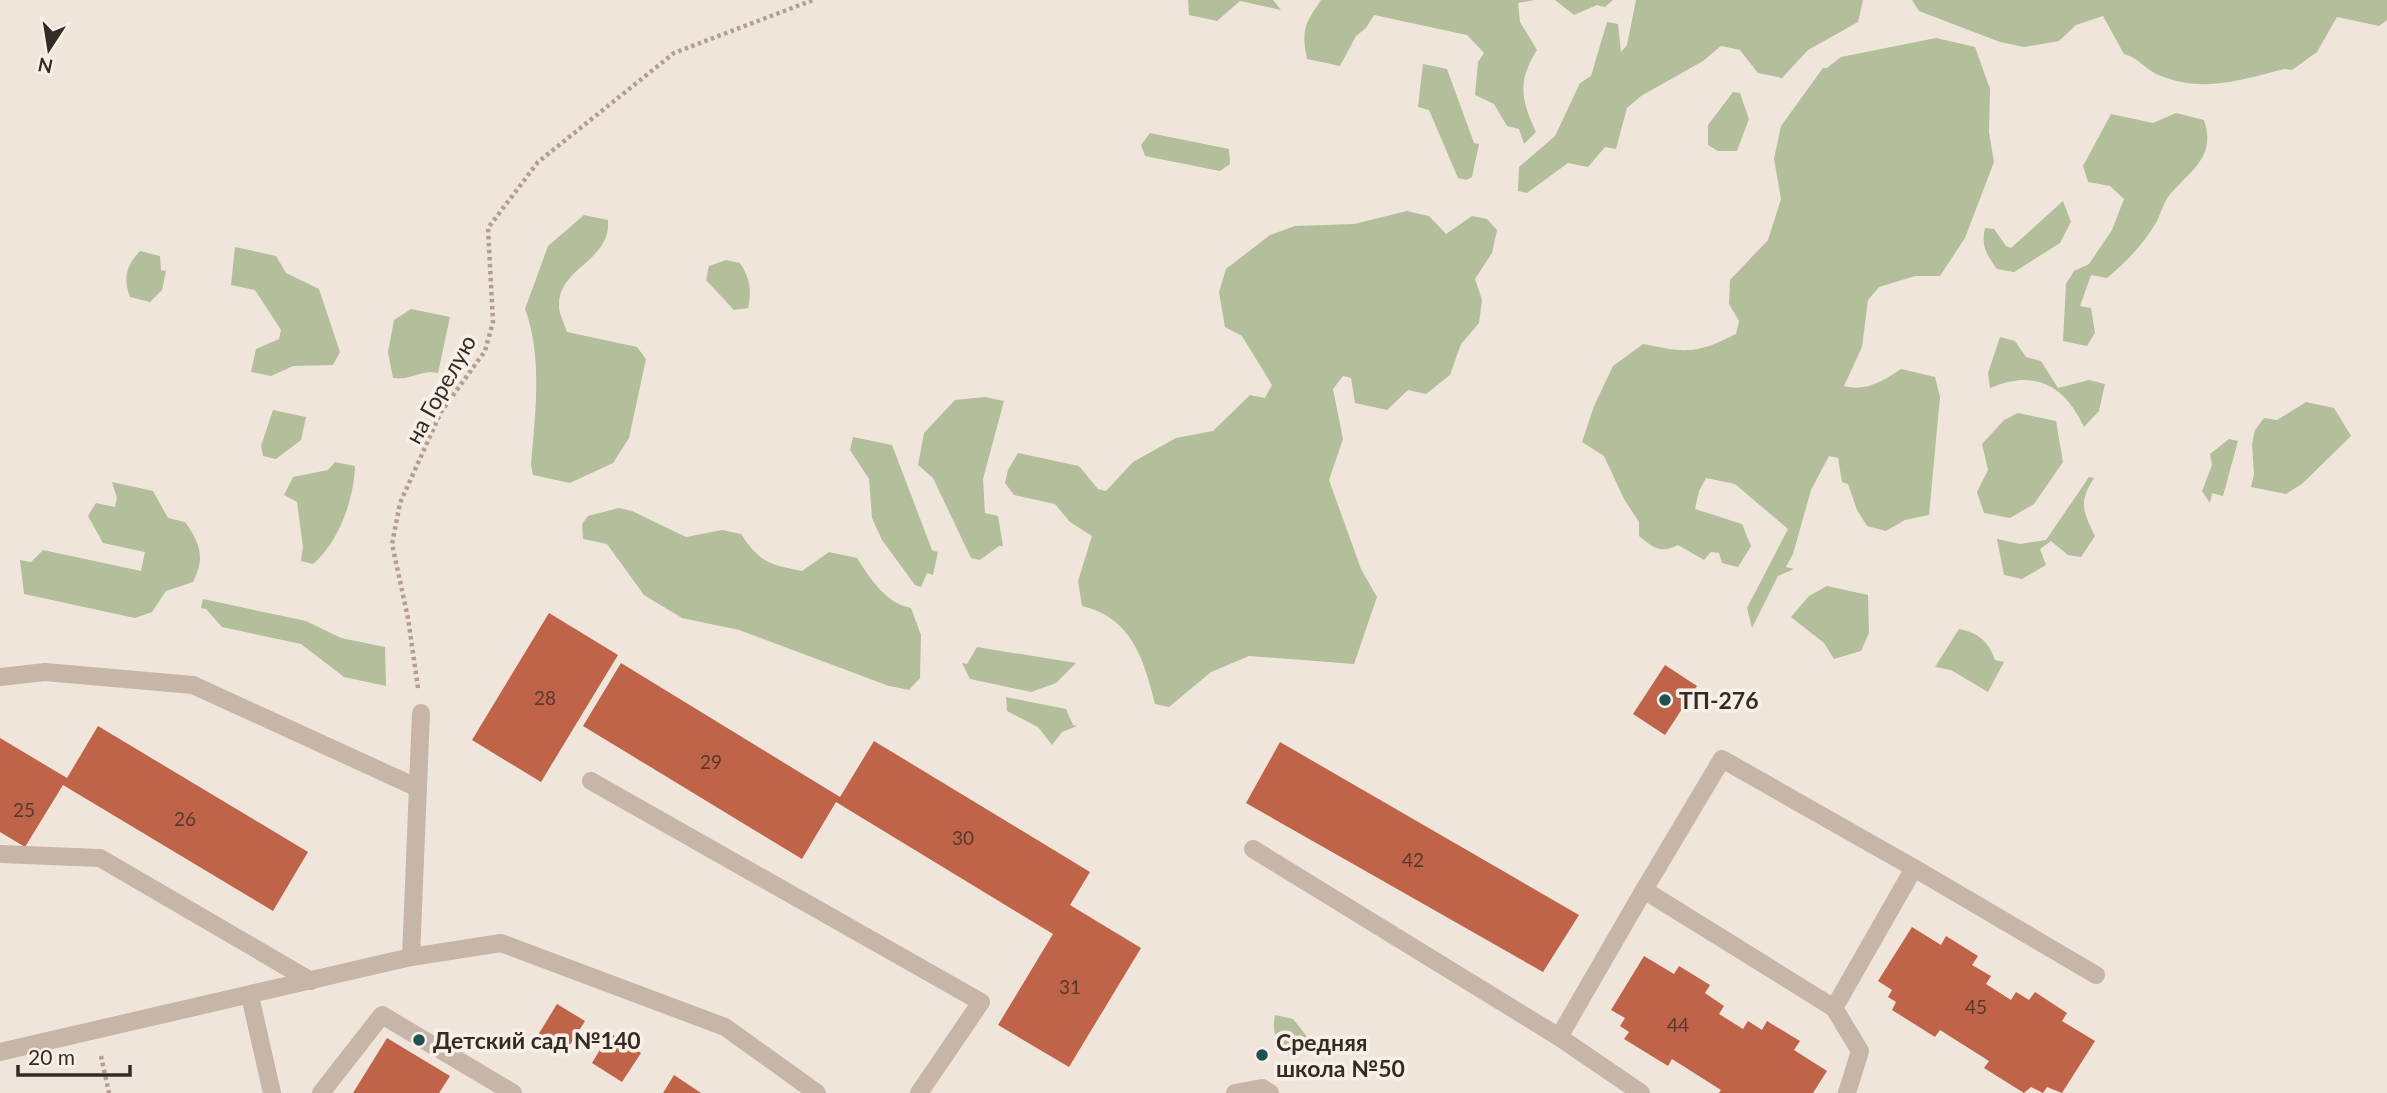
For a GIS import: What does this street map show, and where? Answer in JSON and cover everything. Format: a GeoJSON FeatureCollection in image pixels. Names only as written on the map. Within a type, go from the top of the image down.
{"type":"FeatureCollection","features":[{"type":"Feature","properties":{"kind":"lane"},"geometry":{"type":"LineString","coordinates":[[0,677],[44,672],[193,685],[418,788]]}},
{"type":"Feature","properties":{"kind":"lane"},"geometry":{"type":"LineString","coordinates":[[411,957],[421,713]]}},
{"type":"Feature","properties":{"kind":"lane"},"geometry":{"type":"LineString","coordinates":[[1559,1037],[1722,759],[2096,975]]}},
{"type":"Feature","properties":{"kind":"lane"},"geometry":{"type":"LineString","coordinates":[[591,781],[981,1002],[919,1093]]}},
{"type":"Feature","properties":{"kind":"lane"},"geometry":{"type":"LineString","coordinates":[[1253,849],[1559,1037],[1641,1093]]}},
{"type":"Feature","properties":{"kind":"lane"},"geometry":{"type":"LineString","coordinates":[[0,854],[100,858],[311,981]]}},
{"type":"Feature","properties":{"kind":"lane"},"geometry":{"type":"LineString","coordinates":[[1834,1008],[1914,868]]}},
{"type":"Feature","properties":{"kind":"lane"},"geometry":{"type":"LineString","coordinates":[[1644,890],[1834,1008],[1860,1051],[1847,1093]]}},
{"type":"Feature","properties":{"kind":"lane"},"geometry":{"type":"LineString","coordinates":[[0,1052],[411,957],[501,943],[724,1027],[817,1093]]}},
{"type":"Feature","properties":{"kind":"lane"},"geometry":{"type":"LineString","coordinates":[[250,996],[272,1093]]}},
{"type":"Feature","properties":{"kind":"lane"},"geometry":{"type":"LineString","coordinates":[[321,1093],[382,1015],[513,1093]]}},
{"type":"Feature","properties":{"kind":"lane"},"geometry":{"type":"LineString","coordinates":[[1235,1093],[1262,1088],[1270,1093]]}},
{"type":"Feature","properties":{"kind":"path","name":"на Горелую"},"geometry":{"type":"LineString","coordinates":[[421,713],[408,618],[392,544],[400,503],[442,412],[485,351],[493,322],[488,228],[538,162],[674,54],[813,0]]}},
{"type":"Feature","properties":{"kind":"path"},"geometry":{"type":"LineString","coordinates":[[95,1031],[109,1093]]}},
{"type":"Feature","properties":{"kind":"green space"},"geometry":{"type":"Polygon","coordinates":[[[1188,0],[1273,0],[1281,10],[1240,1],[1217,21],[1189,15],[1188,0]]]}},
{"type":"Feature","properties":{"kind":"green space"},"geometry":{"type":"Polygon","coordinates":[[[1321,0],[1535,0],[1518,3],[1520,22],[1537,50],[1526,72],[1523,91],[1536,132],[1524,144],[1519,129],[1507,126],[1494,104],[1475,95],[1478,62],[1484,53],[1467,35],[1374,15],[1366,28],[1356,36],[1340,66],[1307,59],[1304,40],[1306,27],[1321,0]]]}},
{"type":"Feature","properties":{"kind":"green space"},"geometry":{"type":"Polygon","coordinates":[[[1555,0],[1613,0],[1605,7],[1597,5],[1574,15],[1555,0]]]}},
{"type":"Feature","properties":{"kind":"green space"},"geometry":{"type":"Polygon","coordinates":[[[1636,0],[1863,0],[1858,22],[1808,50],[1782,78],[1758,73],[1740,50],[1721,46],[1703,61],[1641,96],[1627,108],[1616,149],[1605,147],[1588,167],[1568,163],[1527,193],[1518,191],[1519,167],[1555,136],[1580,83],[1591,76],[1607,22],[1618,24],[1621,52],[1627,45],[1636,0]]]}},
{"type":"Feature","properties":{"kind":"green space"},"geometry":{"type":"Polygon","coordinates":[[[1912,0],[2387,0],[2387,20],[2379,26],[2337,17],[2317,52],[2292,70],[2284,69],[2222,83],[2193,84],[2156,74],[2124,54],[2103,16],[2076,25],[2059,41],[2024,47],[2000,42],[1919,11],[1912,0]]]}},
{"type":"Feature","properties":{"kind":"green space"},"geometry":{"type":"Polygon","coordinates":[[[1936,38],[1975,47],[1990,89],[1989,132],[1994,162],[1965,238],[1940,276],[1915,276],[1879,287],[1868,300],[1862,347],[1844,386],[1867,386],[1901,369],[1935,377],[1940,397],[1929,515],[1905,520],[1886,531],[1867,526],[1857,510],[1848,484],[1842,482],[1838,458],[1829,456],[1811,490],[1793,554],[1786,567],[1794,569],[1778,576],[1752,628],[1747,608],[1788,529],[1735,484],[1706,478],[1699,491],[1695,509],[1742,524],[1751,546],[1738,567],[1722,563],[1719,553],[1711,552],[1704,560],[1678,545],[1666,549],[1657,548],[1639,536],[1639,522],[1624,499],[1604,456],[1582,442],[1594,406],[1613,366],[1643,344],[1691,350],[1736,334],[1739,321],[1729,304],[1730,280],[1768,240],[1781,199],[1774,159],[1781,126],[1823,68],[1841,57],[1936,38]]]}},
{"type":"Feature","properties":{"kind":"green space"},"geometry":{"type":"Polygon","coordinates":[[[1423,64],[1447,69],[1474,143],[1479,144],[1472,177],[1466,180],[1458,178],[1429,110],[1418,107],[1423,64]]]}},
{"type":"Feature","properties":{"kind":"green space"},"geometry":{"type":"Polygon","coordinates":[[[1733,92],[1740,93],[1749,119],[1737,151],[1718,151],[1708,145],[1708,125],[1733,92]]]}},
{"type":"Feature","properties":{"kind":"green space"},"geometry":{"type":"Polygon","coordinates":[[[2176,113],[2204,120],[2207,144],[2204,154],[2168,197],[2157,221],[2135,252],[2107,278],[2091,275],[2080,306],[2091,308],[2095,333],[2087,346],[2063,341],[2066,284],[2074,271],[2089,264],[2112,230],[2124,199],[2110,186],[2088,182],[2083,166],[2111,114],[2153,123],[2176,113]]]}},
{"type":"Feature","properties":{"kind":"green space"},"geometry":{"type":"Polygon","coordinates":[[[1150,133],[1229,149],[1230,164],[1220,171],[1145,156],[1141,145],[1150,133]]]}},
{"type":"Feature","properties":{"kind":"green space"},"geometry":{"type":"Polygon","coordinates":[[[2063,201],[2071,222],[2060,243],[2014,272],[1997,269],[1985,250],[1985,228],[1994,229],[2006,246],[2011,248],[2063,201]]]}},
{"type":"Feature","properties":{"kind":"green space"},"geometry":{"type":"Polygon","coordinates":[[[1407,211],[1429,216],[1446,234],[1472,216],[1487,219],[1497,230],[1492,253],[1475,279],[1482,300],[1479,323],[1461,344],[1450,375],[1426,394],[1408,390],[1387,410],[1355,403],[1351,378],[1343,376],[1333,389],[1343,439],[1329,480],[1361,569],[1377,597],[1354,664],[1249,656],[1211,672],[1169,707],[1155,704],[1146,671],[1133,642],[1113,620],[1082,606],[1078,581],[1092,536],[1070,522],[1055,504],[1014,495],[1005,483],[1008,470],[1018,453],[1079,466],[1098,489],[1106,491],[1133,462],[1176,438],[1213,431],[1250,395],[1265,398],[1272,385],[1242,336],[1225,327],[1219,292],[1226,269],[1270,235],[1295,226],[1354,224],[1407,211]]]}},
{"type":"Feature","properties":{"kind":"green space"},"geometry":{"type":"Polygon","coordinates":[[[584,215],[608,220],[607,234],[594,255],[567,282],[561,293],[559,309],[567,332],[637,347],[646,359],[629,438],[613,463],[570,483],[533,475],[531,465],[536,366],[531,327],[525,309],[548,246],[584,215]]]}},
{"type":"Feature","properties":{"kind":"green space"},"geometry":{"type":"Polygon","coordinates":[[[235,247],[276,256],[286,273],[319,289],[340,352],[333,365],[293,366],[271,376],[251,372],[256,349],[279,339],[281,330],[255,290],[231,285],[235,247]]]}},
{"type":"Feature","properties":{"kind":"green space"},"geometry":{"type":"Polygon","coordinates":[[[140,251],[160,256],[161,270],[166,271],[162,290],[150,302],[130,297],[128,290],[127,272],[140,251]]]}},
{"type":"Feature","properties":{"kind":"green space"},"geometry":{"type":"Polygon","coordinates":[[[726,260],[740,263],[746,274],[750,290],[748,308],[734,310],[706,280],[709,266],[726,260]]]}},
{"type":"Feature","properties":{"kind":"green space"},"geometry":{"type":"Polygon","coordinates":[[[411,309],[450,317],[438,373],[393,378],[388,352],[394,320],[411,309]]]}},
{"type":"Feature","properties":{"kind":"green space"},"geometry":{"type":"Polygon","coordinates":[[[2000,337],[2015,341],[2026,357],[2041,361],[2058,388],[2089,380],[2105,384],[2099,411],[2084,427],[2067,400],[2046,384],[2020,380],[1990,388],[1988,373],[2000,337]]]}},
{"type":"Feature","properties":{"kind":"green space"},"geometry":{"type":"Polygon","coordinates":[[[985,397],[1004,401],[983,479],[985,513],[998,516],[1003,546],[980,560],[971,558],[933,478],[918,465],[924,433],[955,400],[985,397]]]}},
{"type":"Feature","properties":{"kind":"green space"},"geometry":{"type":"Polygon","coordinates":[[[2306,402],[2334,408],[2351,436],[2302,484],[2286,494],[2251,487],[2255,430],[2264,418],[2277,420],[2306,402]]]}},
{"type":"Feature","properties":{"kind":"green space"},"geometry":{"type":"Polygon","coordinates":[[[273,410],[306,417],[301,440],[276,459],[263,456],[261,446],[273,410]]]}},
{"type":"Feature","properties":{"kind":"green space"},"geometry":{"type":"Polygon","coordinates":[[[2018,413],[2056,421],[2063,462],[2034,504],[2010,518],[1984,513],[1977,492],[1988,470],[1982,444],[2004,420],[2018,413]]]}},
{"type":"Feature","properties":{"kind":"green space"},"geometry":{"type":"Polygon","coordinates":[[[853,437],[892,445],[932,550],[938,552],[933,575],[927,573],[921,587],[915,585],[882,540],[872,518],[869,479],[850,450],[853,437]]]}},
{"type":"Feature","properties":{"kind":"green space"},"geometry":{"type":"Polygon","coordinates":[[[2229,439],[2238,441],[2223,496],[2212,493],[2210,503],[2202,491],[2212,465],[2210,454],[2229,439]]]}},
{"type":"Feature","properties":{"kind":"green space"},"geometry":{"type":"Polygon","coordinates":[[[335,462],[355,466],[348,506],[337,532],[322,555],[313,564],[301,561],[303,547],[297,502],[284,495],[293,477],[328,470],[335,462]]]}},
{"type":"Feature","properties":{"kind":"green space"},"geometry":{"type":"Polygon","coordinates":[[[2089,477],[2094,478],[2086,494],[2084,507],[2095,536],[2081,557],[2068,555],[2051,541],[2040,549],[2046,565],[2022,579],[2004,575],[1997,539],[2020,544],[2046,540],[2089,477]]]}},
{"type":"Feature","properties":{"kind":"green space"},"geometry":{"type":"Polygon","coordinates":[[[112,482],[153,491],[168,518],[185,522],[200,551],[199,566],[193,582],[166,591],[152,612],[135,618],[24,594],[20,560],[31,562],[43,550],[141,571],[145,552],[103,543],[88,516],[96,503],[115,507],[117,498],[112,482]]]}},
{"type":"Feature","properties":{"kind":"green space"},"geometry":{"type":"Polygon","coordinates":[[[619,508],[632,511],[686,537],[722,530],[741,534],[766,561],[802,571],[829,552],[857,558],[886,595],[911,608],[921,635],[920,678],[909,690],[889,686],[739,630],[682,618],[644,595],[607,544],[583,539],[582,524],[588,516],[619,508]]]}},
{"type":"Feature","properties":{"kind":"green space"},"geometry":{"type":"Polygon","coordinates":[[[1827,586],[1868,595],[1869,633],[1861,651],[1834,659],[1824,643],[1791,617],[1809,596],[1827,586]]]}},
{"type":"Feature","properties":{"kind":"green space"},"geometry":{"type":"Polygon","coordinates":[[[203,599],[306,621],[341,638],[385,647],[386,686],[344,677],[301,644],[222,627],[206,609],[201,608],[203,599]]]}},
{"type":"Feature","properties":{"kind":"green space"},"geometry":{"type":"Polygon","coordinates":[[[1959,629],[1978,636],[1990,648],[1995,660],[2004,662],[1988,692],[1951,670],[1935,667],[1959,629]]]}},
{"type":"Feature","properties":{"kind":"green space"},"geometry":{"type":"Polygon","coordinates":[[[977,647],[1076,663],[1056,683],[1031,692],[970,679],[962,663],[967,664],[977,647]]]}},
{"type":"Feature","properties":{"kind":"green space"},"geometry":{"type":"Polygon","coordinates":[[[1006,697],[1066,709],[1073,725],[1077,726],[1062,732],[1052,745],[1038,727],[1007,711],[1006,697]]]}},
{"type":"Feature","properties":{"kind":"green space"},"geometry":{"type":"Polygon","coordinates":[[[1275,1015],[1293,1019],[1316,1048],[1291,1057],[1277,1038],[1274,1028],[1275,1015]]]}},
{"type":"Feature","properties":{"kind":"building"},"geometry":{"type":"Polygon","coordinates":[[[549,613],[618,655],[541,782],[472,740],[549,613]]]}},
{"type":"Feature","properties":{"kind":"building"},"geometry":{"type":"Polygon","coordinates":[[[621,663],[840,797],[874,741],[1090,872],[1070,905],[1141,948],[1069,1067],[998,1025],[1053,934],[836,802],[802,859],[583,726],[621,663]]]}},
{"type":"Feature","properties":{"kind":"building","name":"ТП-276"},"geometry":{"type":"Polygon","coordinates":[[[1665,665],[1697,686],[1665,735],[1633,714],[1665,665]]]}},
{"type":"Feature","properties":{"kind":"building"},"geometry":{"type":"Polygon","coordinates":[[[98,726],[308,852],[273,911],[63,785],[25,847],[0,832],[0,738],[67,778],[98,726]]]}},
{"type":"Feature","properties":{"kind":"building"},"geometry":{"type":"Polygon","coordinates":[[[1280,742],[1579,915],[1543,972],[1246,803],[1280,742]]]}},
{"type":"Feature","properties":{"kind":"building"},"geometry":{"type":"Polygon","coordinates":[[[1912,927],[1941,945],[1946,936],[1978,956],[1972,965],[1991,976],[1986,984],[2011,1000],[2016,992],[2029,1000],[2035,992],[2067,1013],[2062,1021],[2095,1041],[2062,1093],[2047,1087],[2043,1093],[2031,1087],[2024,1093],[1984,1068],[1989,1061],[1940,1030],[1935,1037],[1892,1010],[1896,1002],[1888,997],[1892,990],[1878,981],[1912,927]]]}},
{"type":"Feature","properties":{"kind":"building"},"geometry":{"type":"Polygon","coordinates":[[[1644,956],[1674,974],[1679,966],[1710,985],[1705,993],[1724,1006],[1719,1014],[1743,1029],[1748,1021],[1762,1030],[1767,1021],[1800,1041],[1794,1050],[1827,1071],[1813,1093],[1719,1093],[1721,1090],[1672,1059],[1668,1066],[1624,1039],[1629,1032],[1620,1026],[1625,1018],[1611,1010],[1644,956]]]}},
{"type":"Feature","properties":{"kind":"building"},"geometry":{"type":"Polygon","coordinates":[[[557,1004],[585,1021],[566,1051],[538,1035],[557,1004]]]}},
{"type":"Feature","properties":{"kind":"building"},"geometry":{"type":"Polygon","coordinates":[[[610,1033],[641,1053],[622,1082],[592,1063],[610,1033]]]}},
{"type":"Feature","properties":{"kind":"building"},"geometry":{"type":"Polygon","coordinates":[[[387,1038],[450,1076],[439,1093],[353,1093],[387,1038]]]}},
{"type":"Feature","properties":{"kind":"building"},"geometry":{"type":"Polygon","coordinates":[[[674,1075],[701,1093],[663,1093],[674,1075]]]}},
{"type":"Feature","properties":{"kind":"place","name":"ТП-276"},"geometry":{"type":"Point","coordinates":[1665,700]}},
{"type":"Feature","properties":{"kind":"place","name":"Детский сад №140"},"geometry":{"type":"Point","coordinates":[419,1040]}},
{"type":"Feature","properties":{"kind":"place","name":"Средняя школа №50"},"geometry":{"type":"Point","coordinates":[1262,1055]}}]}
